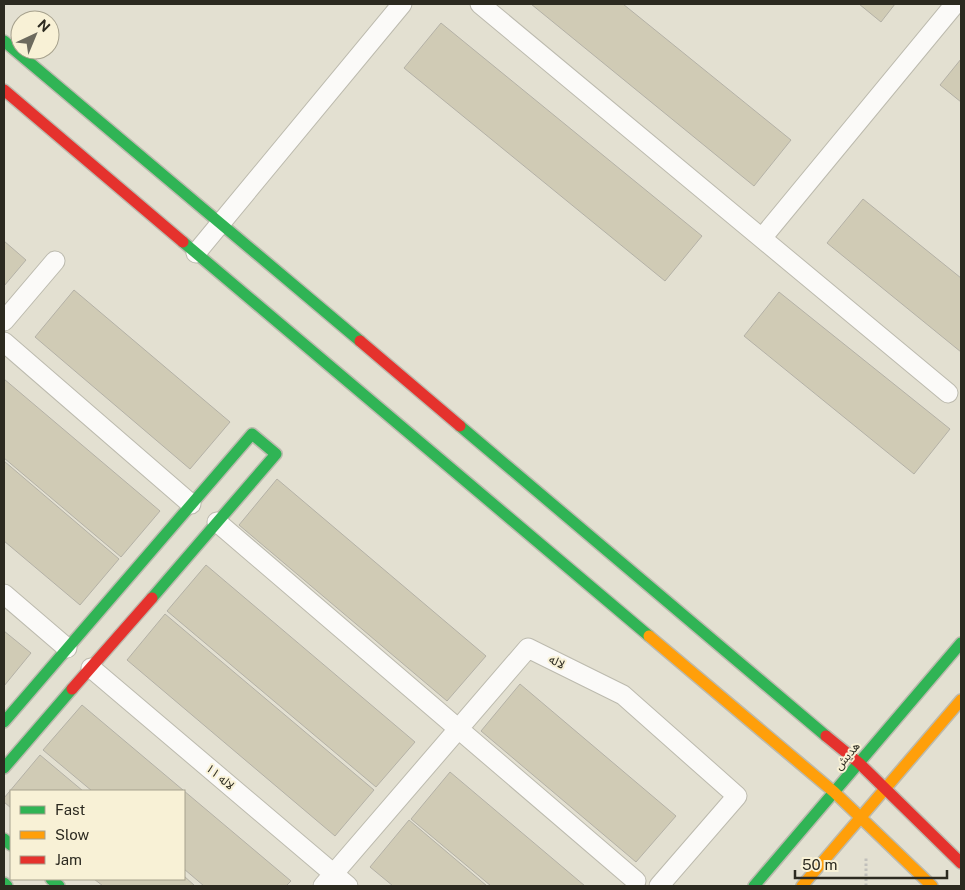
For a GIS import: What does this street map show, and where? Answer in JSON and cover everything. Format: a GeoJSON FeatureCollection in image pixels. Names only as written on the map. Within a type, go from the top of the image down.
{"type":"FeatureCollection","features":[{"type":"Feature","properties":{"kind":"street"},"geometry":{"type":"LineString","coordinates":[[196,253],[402,4]]}},
{"type":"Feature","properties":{"kind":"street"},"geometry":{"type":"LineString","coordinates":[[480,4],[948,393]]}},
{"type":"Feature","properties":{"kind":"street"},"geometry":{"type":"LineString","coordinates":[[762,238],[955,4]]}},
{"type":"Feature","properties":{"kind":"street"},"geometry":{"type":"LineString","coordinates":[[4,41],[859,763],[961,863]]}},
{"type":"Feature","properties":{"kind":"street"},"geometry":{"type":"LineString","coordinates":[[4,90],[834,792],[932,886]]}},
{"type":"Feature","properties":{"kind":"street"},"geometry":{"type":"LineString","coordinates":[[4,321],[55,261]]}},
{"type":"Feature","properties":{"kind":"street"},"geometry":{"type":"LineString","coordinates":[[4,342],[191,504]]}},
{"type":"Feature","properties":{"kind":"street"},"geometry":{"type":"LineString","coordinates":[[4,722],[252,434],[276,454],[4,768]]}},
{"type":"Feature","properties":{"kind":"street"},"geometry":{"type":"LineString","coordinates":[[217,522],[636,881]]}},
{"type":"Feature","properties":{"kind":"street"},"geometry":{"type":"LineString","coordinates":[[4,594],[67,648]]}},
{"type":"Feature","properties":{"kind":"street","name":"هدیش"},"geometry":{"type":"LineString","coordinates":[[754,886],[961,643]]}},
{"type":"Feature","properties":{"kind":"street","name":"لاله"},"geometry":{"type":"LineString","coordinates":[[329,880],[528,648],[623,695],[737,796],[659,886]]}},
{"type":"Feature","properties":{"kind":"street","name":"لاله ۱۱"},"geometry":{"type":"LineString","coordinates":[[91,668],[329,880],[348,886]]}},
{"type":"Feature","properties":{"kind":"street"},"geometry":{"type":"LineString","coordinates":[[802,886],[961,700]]}},
{"type":"Feature","properties":{"kind":"building"},"geometry":{"type":"Polygon","coordinates":[[[531,4],[623,4],[791,140],[754,186],[531,4]]]}},
{"type":"Feature","properties":{"kind":"building"},"geometry":{"type":"Polygon","coordinates":[[[859,4],[895,4],[881,22],[859,4]]]}},
{"type":"Feature","properties":{"kind":"building"},"geometry":{"type":"Polygon","coordinates":[[[441,23],[702,236],[665,281],[404,68],[441,23]]]}},
{"type":"Feature","properties":{"kind":"building"},"geometry":{"type":"Polygon","coordinates":[[[961,59],[961,102],[940,85],[961,59]]]}},
{"type":"Feature","properties":{"kind":"building"},"geometry":{"type":"Polygon","coordinates":[[[863,199],[961,278],[961,352],[827,243],[863,199]]]}},
{"type":"Feature","properties":{"kind":"building"},"geometry":{"type":"Polygon","coordinates":[[[4,241],[26,260],[4,286],[4,241]]]}},
{"type":"Feature","properties":{"kind":"building"},"geometry":{"type":"Polygon","coordinates":[[[74,290],[230,422],[190,469],[35,337],[74,290]]]}},
{"type":"Feature","properties":{"kind":"building"},"geometry":{"type":"Polygon","coordinates":[[[779,292],[950,429],[914,474],[744,336],[779,292]]]}},
{"type":"Feature","properties":{"kind":"building"},"geometry":{"type":"Polygon","coordinates":[[[4,379],[160,511],[121,557],[4,458],[4,379]]]}},
{"type":"Feature","properties":{"kind":"building"},"geometry":{"type":"Polygon","coordinates":[[[4,461],[119,559],[80,605],[4,541],[4,461]]]}},
{"type":"Feature","properties":{"kind":"building"},"geometry":{"type":"Polygon","coordinates":[[[277,479],[486,656],[447,701],[239,525],[277,479]]]}},
{"type":"Feature","properties":{"kind":"building"},"geometry":{"type":"Polygon","coordinates":[[[206,565],[415,742],[376,787],[167,611],[206,565]]]}},
{"type":"Feature","properties":{"kind":"building"},"geometry":{"type":"Polygon","coordinates":[[[165,614],[374,790],[335,836],[127,660],[165,614]]]}},
{"type":"Feature","properties":{"kind":"building"},"geometry":{"type":"Polygon","coordinates":[[[4,631],[31,653],[4,686],[4,631]]]}},
{"type":"Feature","properties":{"kind":"building"},"geometry":{"type":"Polygon","coordinates":[[[520,684],[676,816],[636,862],[481,731],[520,684]]]}},
{"type":"Feature","properties":{"kind":"building"},"geometry":{"type":"Polygon","coordinates":[[[82,705],[183,790],[91,790],[43,750],[82,705]]]}},
{"type":"Feature","properties":{"kind":"building"},"geometry":{"type":"Polygon","coordinates":[[[40,755],[82,790],[11,790],[40,755]]]}},
{"type":"Feature","properties":{"kind":"building"},"geometry":{"type":"Polygon","coordinates":[[[450,772],[585,886],[491,886],[411,819],[450,772]]]}},
{"type":"Feature","properties":{"kind":"building"},"geometry":{"type":"Polygon","coordinates":[[[10,791],[10,807],[4,802],[4,798],[10,791]]]}},
{"type":"Feature","properties":{"kind":"building"},"geometry":{"type":"Polygon","coordinates":[[[185,792],[291,881],[286,886],[204,886],[185,870],[185,792]]]}},
{"type":"Feature","properties":{"kind":"building"},"geometry":{"type":"Polygon","coordinates":[[[409,820],[487,886],[393,886],[370,867],[409,820]]]}},
{"type":"Feature","properties":{"kind":"building"},"geometry":{"type":"Polygon","coordinates":[[[185,877],[195,886],[103,886],[95,880],[185,880],[185,877]]]}},
{"type":"Feature","properties":{"kind":"traffic: fast"},"geometry":{"type":"LineString","coordinates":[[4,41],[360,341]]}},
{"type":"Feature","properties":{"kind":"traffic: fast"},"geometry":{"type":"LineString","coordinates":[[183,242],[649,636]]}},
{"type":"Feature","properties":{"kind":"traffic: fast"},"geometry":{"type":"LineString","coordinates":[[460,426],[826,736]]}},
{"type":"Feature","properties":{"kind":"traffic: fast"},"geometry":{"type":"LineString","coordinates":[[4,722],[252,434],[276,454],[152,598]]}},
{"type":"Feature","properties":{"kind":"traffic: fast"},"geometry":{"type":"LineString","coordinates":[[754,886],[961,643]]}},
{"type":"Feature","properties":{"kind":"traffic: fast"},"geometry":{"type":"LineString","coordinates":[[4,768],[72,689]]}},
{"type":"Feature","properties":{"kind":"traffic: fast"},"geometry":{"type":"LineString","coordinates":[[4,839],[10,844]]}},
{"type":"Feature","properties":{"kind":"traffic: fast"},"geometry":{"type":"LineString","coordinates":[[52,880],[59,886]]}},
{"type":"Feature","properties":{"kind":"traffic: fast"},"geometry":{"type":"LineString","coordinates":[[4,883],[7,886]]}},
{"type":"Feature","properties":{"kind":"traffic: slow"},"geometry":{"type":"LineString","coordinates":[[649,636],[834,792],[932,886]]}},
{"type":"Feature","properties":{"kind":"traffic: slow"},"geometry":{"type":"LineString","coordinates":[[802,886],[961,700]]}},
{"type":"Feature","properties":{"kind":"traffic: jam"},"geometry":{"type":"LineString","coordinates":[[4,90],[183,242]]}},
{"type":"Feature","properties":{"kind":"traffic: jam"},"geometry":{"type":"LineString","coordinates":[[360,341],[460,426]]}},
{"type":"Feature","properties":{"kind":"traffic: jam"},"geometry":{"type":"LineString","coordinates":[[72,689],[152,598]]}},
{"type":"Feature","properties":{"kind":"traffic: jam"},"geometry":{"type":"LineString","coordinates":[[826,736],[859,763],[961,863]]}}]}
